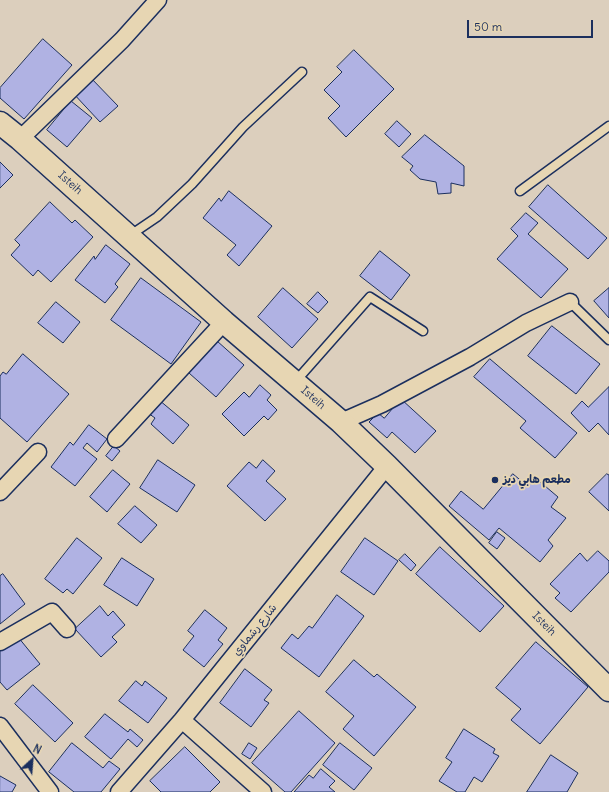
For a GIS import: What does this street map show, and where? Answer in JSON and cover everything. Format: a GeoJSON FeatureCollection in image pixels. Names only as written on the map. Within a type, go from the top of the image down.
{"type":"FeatureCollection","features":[{"type":"Feature","properties":{"kind":"street"},"geometry":{"type":"LineString","coordinates":[[20,139],[122,40],[158,0]]}},
{"type":"Feature","properties":{"kind":"street","name":"Isteih"},"geometry":{"type":"LineString","coordinates":[[0,123],[20,139],[224,322],[342,422],[609,690]]}},
{"type":"Feature","properties":{"kind":"street"},"geometry":{"type":"LineString","coordinates":[[342,422],[382,404],[470,357],[526,323],[570,302]]}},
{"type":"Feature","properties":{"kind":"street"},"geometry":{"type":"LineString","coordinates":[[116,439],[224,322]]}},
{"type":"Feature","properties":{"kind":"street"},"geometry":{"type":"LineString","coordinates":[[0,492],[38,452]]}},
{"type":"Feature","properties":{"kind":"street","name":"شارع رشماوي"},"geometry":{"type":"LineString","coordinates":[[119,792],[182,720],[387,466]]}},
{"type":"Feature","properties":{"kind":"street"},"geometry":{"type":"LineString","coordinates":[[0,642],[52,612],[67,630]]}},
{"type":"Feature","properties":{"kind":"street"},"geometry":{"type":"LineString","coordinates":[[182,720],[263,792]]}},
{"type":"Feature","properties":{"kind":"street"},"geometry":{"type":"LineString","coordinates":[[0,726],[46,790]]}},
{"type":"Feature","properties":{"kind":"lane"},"geometry":{"type":"LineString","coordinates":[[129,236],[163,211],[192,184],[243,127],[302,72]]}},
{"type":"Feature","properties":{"kind":"lane"},"geometry":{"type":"LineString","coordinates":[[520,191],[609,126]]}},
{"type":"Feature","properties":{"kind":"lane"},"geometry":{"type":"LineString","coordinates":[[294,382],[370,297],[423,331]]}},
{"type":"Feature","properties":{"kind":"lane"},"geometry":{"type":"LineString","coordinates":[[570,302],[609,340]]}},
{"type":"Feature","properties":{"kind":"building"},"geometry":{"type":"Polygon","coordinates":[[[43,39],[72,65],[24,119],[0,98],[0,88],[43,39]]]}},
{"type":"Feature","properties":{"kind":"building"},"geometry":{"type":"Polygon","coordinates":[[[354,50],[394,89],[346,137],[328,118],[340,106],[324,90],[342,72],[337,67],[354,50]]]}},
{"type":"Feature","properties":{"kind":"building"},"geometry":{"type":"Polygon","coordinates":[[[89,76],[118,106],[100,122],[72,92],[89,76]]]}},
{"type":"Feature","properties":{"kind":"building"},"geometry":{"type":"Polygon","coordinates":[[[71,101],[92,118],[67,147],[47,130],[71,101]]]}},
{"type":"Feature","properties":{"kind":"building"},"geometry":{"type":"Polygon","coordinates":[[[397,121],[411,134],[399,147],[385,134],[397,121]]]}},
{"type":"Feature","properties":{"kind":"building"},"geometry":{"type":"Polygon","coordinates":[[[425,135],[464,166],[464,186],[451,183],[451,193],[438,194],[436,182],[420,179],[410,170],[413,166],[402,157],[425,135]]]}},
{"type":"Feature","properties":{"kind":"building"},"geometry":{"type":"Polygon","coordinates":[[[0,162],[13,175],[0,188],[0,162]]]}},
{"type":"Feature","properties":{"kind":"building"},"geometry":{"type":"Polygon","coordinates":[[[548,185],[607,238],[588,259],[529,207],[548,185]]]}},
{"type":"Feature","properties":{"kind":"building"},"geometry":{"type":"Polygon","coordinates":[[[229,191],[272,226],[239,266],[227,255],[236,245],[203,218],[219,198],[221,201],[229,191]]]}},
{"type":"Feature","properties":{"kind":"building"},"geometry":{"type":"Polygon","coordinates":[[[50,202],[72,223],[75,220],[93,237],[51,282],[38,270],[33,276],[11,255],[20,245],[15,240],[50,202]]]}},
{"type":"Feature","properties":{"kind":"building"},"geometry":{"type":"Polygon","coordinates":[[[526,213],[538,223],[528,234],[568,269],[541,298],[497,259],[518,236],[511,229],[526,213]]]}},
{"type":"Feature","properties":{"kind":"building"},"geometry":{"type":"Polygon","coordinates":[[[106,245],[130,264],[115,284],[118,287],[105,303],[75,280],[94,256],[95,259],[106,245]]]}},
{"type":"Feature","properties":{"kind":"building"},"geometry":{"type":"Polygon","coordinates":[[[380,251],[410,275],[391,300],[360,276],[380,251]]]}},
{"type":"Feature","properties":{"kind":"building"},"geometry":{"type":"Polygon","coordinates":[[[141,278],[201,322],[171,364],[111,320],[141,278]]]}},
{"type":"Feature","properties":{"kind":"building"},"geometry":{"type":"Polygon","coordinates":[[[283,288],[318,319],[292,348],[258,317],[283,288]]]}},
{"type":"Feature","properties":{"kind":"building"},"geometry":{"type":"Polygon","coordinates":[[[609,288],[609,318],[594,301],[609,288]]]}},
{"type":"Feature","properties":{"kind":"building"},"geometry":{"type":"Polygon","coordinates":[[[318,292],[328,302],[318,313],[307,304],[318,292]]]}},
{"type":"Feature","properties":{"kind":"building"},"geometry":{"type":"Polygon","coordinates":[[[56,302],[80,322],[63,343],[38,323],[56,302]]]}},
{"type":"Feature","properties":{"kind":"building"},"geometry":{"type":"Polygon","coordinates":[[[552,326],[600,364],[576,394],[528,356],[552,326]]]}},
{"type":"Feature","properties":{"kind":"building"},"geometry":{"type":"Polygon","coordinates":[[[217,341],[244,365],[216,397],[189,373],[217,341]]]}},
{"type":"Feature","properties":{"kind":"building"},"geometry":{"type":"Polygon","coordinates":[[[23,354],[69,394],[27,442],[0,418],[0,376],[3,372],[6,374],[23,354]]]}},
{"type":"Feature","properties":{"kind":"building"},"geometry":{"type":"Polygon","coordinates":[[[490,359],[577,433],[555,458],[520,428],[526,421],[474,377],[490,359]]]}},
{"type":"Feature","properties":{"kind":"building"},"geometry":{"type":"Polygon","coordinates":[[[260,385],[271,395],[267,400],[277,410],[268,420],[264,416],[244,436],[222,414],[244,392],[249,397],[260,385]]]}},
{"type":"Feature","properties":{"kind":"building"},"geometry":{"type":"Polygon","coordinates":[[[609,387],[609,435],[598,423],[589,432],[571,413],[582,401],[588,407],[609,387]]]}},
{"type":"Feature","properties":{"kind":"building"},"geometry":{"type":"Polygon","coordinates":[[[401,399],[436,431],[415,453],[392,432],[387,438],[369,422],[378,413],[384,418],[401,399]]]}},
{"type":"Feature","properties":{"kind":"building"},"geometry":{"type":"Polygon","coordinates":[[[159,400],[189,425],[173,444],[151,424],[155,418],[148,413],[159,400]]]}},
{"type":"Feature","properties":{"kind":"building"},"geometry":{"type":"Polygon","coordinates":[[[89,425],[107,439],[97,452],[87,443],[83,448],[97,459],[75,486],[51,467],[70,442],[73,445],[89,425]]]}},
{"type":"Feature","properties":{"kind":"building"},"geometry":{"type":"Polygon","coordinates":[[[114,446],[120,451],[112,461],[106,456],[114,446]]]}},
{"type":"Feature","properties":{"kind":"building"},"geometry":{"type":"Polygon","coordinates":[[[158,460],[195,485],[177,512],[140,488],[158,460]]]}},
{"type":"Feature","properties":{"kind":"building"},"geometry":{"type":"Polygon","coordinates":[[[263,460],[275,471],[266,481],[286,499],[265,521],[227,486],[249,462],[256,468],[263,460]]]}},
{"type":"Feature","properties":{"kind":"building"},"geometry":{"type":"Polygon","coordinates":[[[113,470],[130,484],[107,512],[90,497],[113,470]]]}},
{"type":"Feature","properties":{"kind":"building"},"geometry":{"type":"Polygon","coordinates":[[[513,474],[525,484],[532,475],[558,497],[551,507],[566,518],[548,540],[553,546],[540,562],[499,528],[489,540],[449,506],[461,491],[483,509],[513,474]]]}},
{"type":"Feature","properties":{"kind":"building"},"geometry":{"type":"Polygon","coordinates":[[[607,474],[609,475],[609,511],[589,492],[607,474]]]}},
{"type":"Feature","properties":{"kind":"building"},"geometry":{"type":"Polygon","coordinates":[[[135,506],[157,525],[141,543],[118,524],[135,506]]]}},
{"type":"Feature","properties":{"kind":"building"},"geometry":{"type":"Polygon","coordinates":[[[497,532],[505,538],[497,549],[489,543],[497,532]]]}},
{"type":"Feature","properties":{"kind":"building"},"geometry":{"type":"Polygon","coordinates":[[[77,538],[102,558],[73,594],[67,589],[63,593],[45,579],[77,538]]]}},
{"type":"Feature","properties":{"kind":"building"},"geometry":{"type":"Polygon","coordinates":[[[365,538],[398,561],[374,595],[341,572],[365,538]]]}},
{"type":"Feature","properties":{"kind":"building"},"geometry":{"type":"Polygon","coordinates":[[[440,547],[504,606],[480,632],[416,574],[440,547]]]}},
{"type":"Feature","properties":{"kind":"building"},"geometry":{"type":"Polygon","coordinates":[[[598,551],[609,561],[609,572],[571,612],[555,598],[560,593],[550,584],[580,553],[587,561],[598,551]]]}},
{"type":"Feature","properties":{"kind":"building"},"geometry":{"type":"Polygon","coordinates":[[[405,554],[416,565],[411,571],[399,560],[405,554]]]}},
{"type":"Feature","properties":{"kind":"building"},"geometry":{"type":"Polygon","coordinates":[[[122,558],[154,579],[137,606],[104,585],[122,558]]]}},
{"type":"Feature","properties":{"kind":"building"},"geometry":{"type":"Polygon","coordinates":[[[3,574],[25,604],[0,624],[0,576],[3,574]]]}},
{"type":"Feature","properties":{"kind":"building"},"geometry":{"type":"Polygon","coordinates":[[[337,595],[364,616],[319,677],[281,648],[292,634],[298,639],[309,626],[312,628],[337,595]]]}},
{"type":"Feature","properties":{"kind":"building"},"geometry":{"type":"Polygon","coordinates":[[[100,606],[108,616],[113,611],[125,625],[112,637],[117,642],[101,657],[75,629],[100,606]]]}},
{"type":"Feature","properties":{"kind":"building"},"geometry":{"type":"Polygon","coordinates":[[[205,610],[227,628],[218,640],[223,644],[204,667],[183,650],[194,636],[188,631],[205,610]]]}},
{"type":"Feature","properties":{"kind":"building"},"geometry":{"type":"Polygon","coordinates":[[[18,637],[40,664],[7,690],[0,682],[0,651],[18,637]]]}},
{"type":"Feature","properties":{"kind":"building"},"geometry":{"type":"Polygon","coordinates":[[[536,642],[588,687],[540,744],[511,720],[521,709],[496,688],[536,642]]]}},
{"type":"Feature","properties":{"kind":"building"},"geometry":{"type":"Polygon","coordinates":[[[354,660],[374,677],[377,674],[416,707],[374,756],[343,729],[354,716],[326,692],[354,660]]]}},
{"type":"Feature","properties":{"kind":"building"},"geometry":{"type":"Polygon","coordinates":[[[245,669],[272,690],[264,700],[269,703],[251,727],[220,703],[245,669]]]}},
{"type":"Feature","properties":{"kind":"building"},"geometry":{"type":"Polygon","coordinates":[[[136,681],[142,686],[145,681],[167,698],[148,723],[119,701],[136,681]]]}},
{"type":"Feature","properties":{"kind":"building"},"geometry":{"type":"Polygon","coordinates":[[[33,685],[73,723],[55,742],[15,704],[33,685]]]}},
{"type":"Feature","properties":{"kind":"building"},"geometry":{"type":"Polygon","coordinates":[[[299,711],[335,743],[291,792],[285,792],[252,763],[299,711]]]}},
{"type":"Feature","properties":{"kind":"building"},"geometry":{"type":"Polygon","coordinates":[[[105,714],[128,732],[130,729],[143,740],[137,747],[128,739],[111,759],[85,737],[105,714]]]}},
{"type":"Feature","properties":{"kind":"building"},"geometry":{"type":"Polygon","coordinates":[[[464,729],[495,749],[493,753],[499,756],[482,782],[474,777],[465,792],[457,792],[439,781],[452,762],[446,758],[464,729]]]}},
{"type":"Feature","properties":{"kind":"building"},"geometry":{"type":"Polygon","coordinates":[[[72,743],[103,768],[109,761],[120,769],[101,792],[74,792],[49,772],[72,743]]]}},
{"type":"Feature","properties":{"kind":"building"},"geometry":{"type":"Polygon","coordinates":[[[249,743],[257,748],[250,759],[242,754],[249,743]]]}},
{"type":"Feature","properties":{"kind":"building"},"geometry":{"type":"Polygon","coordinates":[[[340,743],[372,768],[354,790],[323,765],[340,743]]]}},
{"type":"Feature","properties":{"kind":"building"},"geometry":{"type":"Polygon","coordinates":[[[185,747],[220,782],[210,792],[161,792],[150,781],[185,747]]]}},
{"type":"Feature","properties":{"kind":"building"},"geometry":{"type":"Polygon","coordinates":[[[551,755],[578,773],[567,792],[527,792],[551,755]]]}},
{"type":"Feature","properties":{"kind":"building"},"geometry":{"type":"Polygon","coordinates":[[[321,769],[335,781],[329,787],[335,792],[294,792],[309,775],[313,778],[321,769]]]}},
{"type":"Feature","properties":{"kind":"building"},"geometry":{"type":"Polygon","coordinates":[[[0,776],[16,785],[12,792],[0,792],[0,776]]]}},
{"type":"Feature","properties":{"kind":"place","name":"مطعم هابي ديز"},"geometry":{"type":"Point","coordinates":[495,480]}}]}
